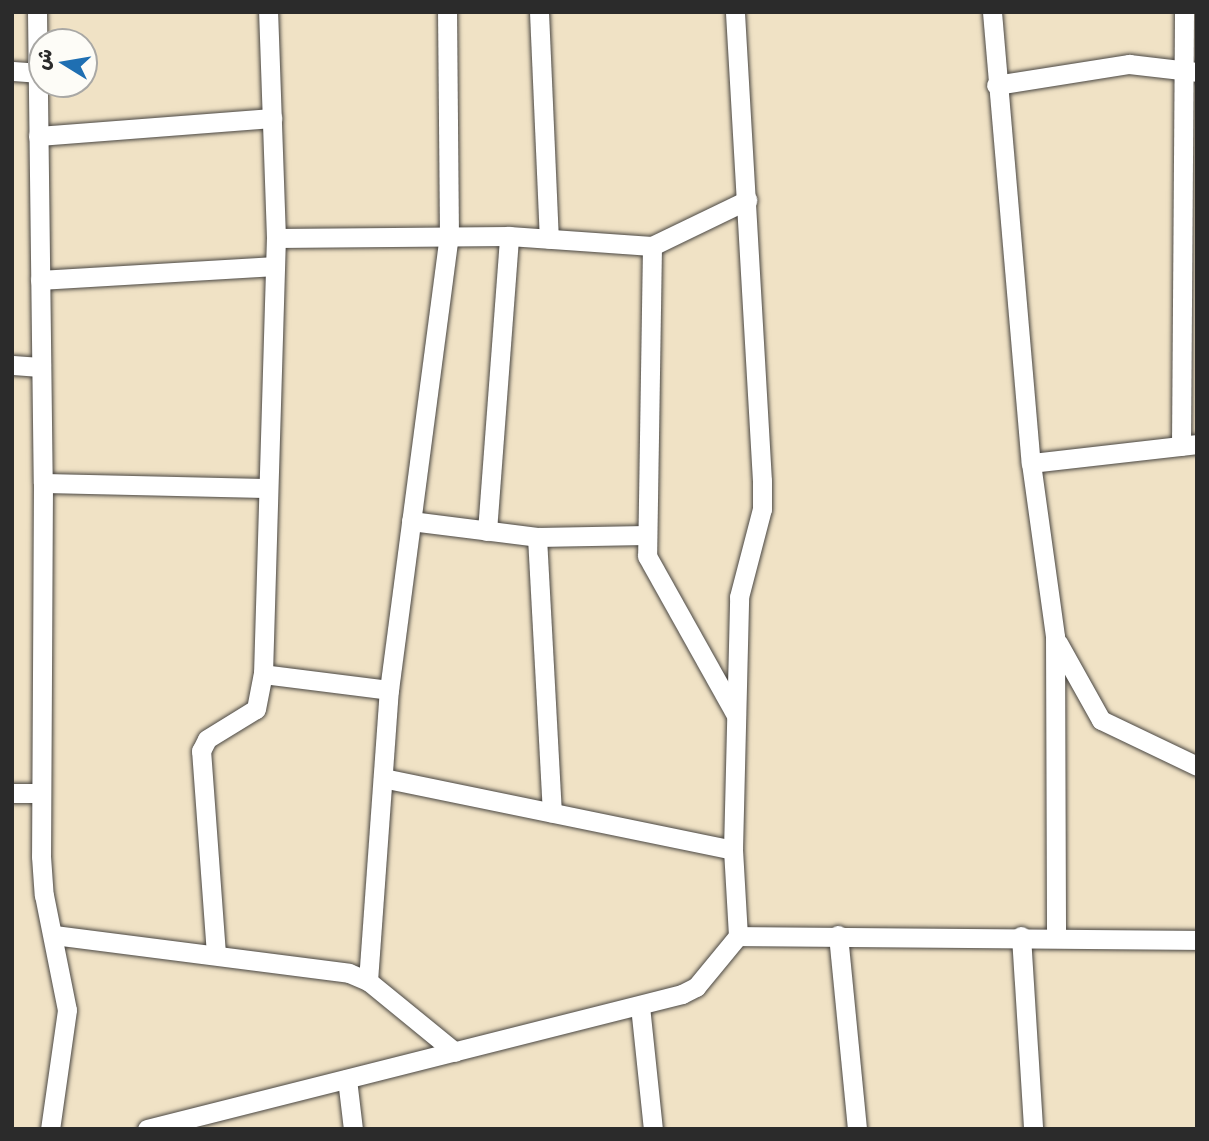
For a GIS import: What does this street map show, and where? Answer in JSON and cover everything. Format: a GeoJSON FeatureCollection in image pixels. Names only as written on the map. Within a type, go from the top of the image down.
{"type":"FeatureCollection","features":[{"type":"Feature","properties":{"kind":"street"},"geometry":{"type":"LineString","coordinates":[[216,954],[201,751],[207,738],[256,709],[264,674],[267,488],[276,238],[268,12]]}},
{"type":"Feature","properties":{"kind":"street"},"geometry":{"type":"LineString","coordinates":[[368,981],[389,690],[449,237],[447,12]]}},
{"type":"Feature","properties":{"kind":"street"},"geometry":{"type":"LineString","coordinates":[[538,12],[549,239]]}},
{"type":"Feature","properties":{"kind":"street"},"geometry":{"type":"LineString","coordinates":[[147,1129],[640,1006],[696,987],[738,936],[733,850],[739,597],[762,509],[736,12]]}},
{"type":"Feature","properties":{"kind":"street"},"geometry":{"type":"LineString","coordinates":[[992,12],[996,85],[1031,463],[1055,638],[1056,937]]}},
{"type":"Feature","properties":{"kind":"street"},"geometry":{"type":"LineString","coordinates":[[1031,463],[1189,445],[1189,71],[1184,12]]}},
{"type":"Feature","properties":{"kind":"street"},"geometry":{"type":"LineString","coordinates":[[996,85],[1129,64],[1189,71]]}},
{"type":"Feature","properties":{"kind":"street"},"geometry":{"type":"LineString","coordinates":[[38,98],[43,482],[41,793],[44,895],[67,1010],[50,1129]]}},
{"type":"Feature","properties":{"kind":"street"},"geometry":{"type":"LineString","coordinates":[[38,136],[272,118]]}},
{"type":"Feature","properties":{"kind":"street"},"geometry":{"type":"LineString","coordinates":[[276,238],[509,236],[652,246],[747,200]]}},
{"type":"Feature","properties":{"kind":"street"},"geometry":{"type":"LineString","coordinates":[[487,531],[509,236]]}},
{"type":"Feature","properties":{"kind":"street"},"geometry":{"type":"LineString","coordinates":[[652,246],[647,556],[655,578],[736,716]]}},
{"type":"Feature","properties":{"kind":"street"},"geometry":{"type":"LineString","coordinates":[[40,280],[275,266]]}},
{"type":"Feature","properties":{"kind":"street"},"geometry":{"type":"LineString","coordinates":[[12,365],[41,368]]}},
{"type":"Feature","properties":{"kind":"street"},"geometry":{"type":"LineString","coordinates":[[43,482],[267,488]]}},
{"type":"Feature","properties":{"kind":"street"},"geometry":{"type":"LineString","coordinates":[[411,521],[537,537],[646,535]]}},
{"type":"Feature","properties":{"kind":"street"},"geometry":{"type":"LineString","coordinates":[[537,537],[552,813]]}},
{"type":"Feature","properties":{"kind":"street"},"geometry":{"type":"LineString","coordinates":[[1055,638],[1101,720],[1197,766]]}},
{"type":"Feature","properties":{"kind":"street"},"geometry":{"type":"LineString","coordinates":[[264,674],[389,690]]}},
{"type":"Feature","properties":{"kind":"street"},"geometry":{"type":"LineString","coordinates":[[383,778],[733,850]]}},
{"type":"Feature","properties":{"kind":"street"},"geometry":{"type":"LineString","coordinates":[[12,793],[41,793]]}},
{"type":"Feature","properties":{"kind":"street"},"geometry":{"type":"LineString","coordinates":[[54,935],[327,968],[368,981],[456,1052]]}},
{"type":"Feature","properties":{"kind":"street"},"geometry":{"type":"LineString","coordinates":[[838,935],[857,1129]]}},
{"type":"Feature","properties":{"kind":"street"},"geometry":{"type":"LineString","coordinates":[[738,936],[1021,936],[1197,940]]}},
{"type":"Feature","properties":{"kind":"street"},"geometry":{"type":"LineString","coordinates":[[1021,936],[1033,1129]]}},
{"type":"Feature","properties":{"kind":"street"},"geometry":{"type":"LineString","coordinates":[[640,1006],[653,1129]]}},
{"type":"Feature","properties":{"kind":"street"},"geometry":{"type":"LineString","coordinates":[[347,1079],[353,1129]]}}]}
